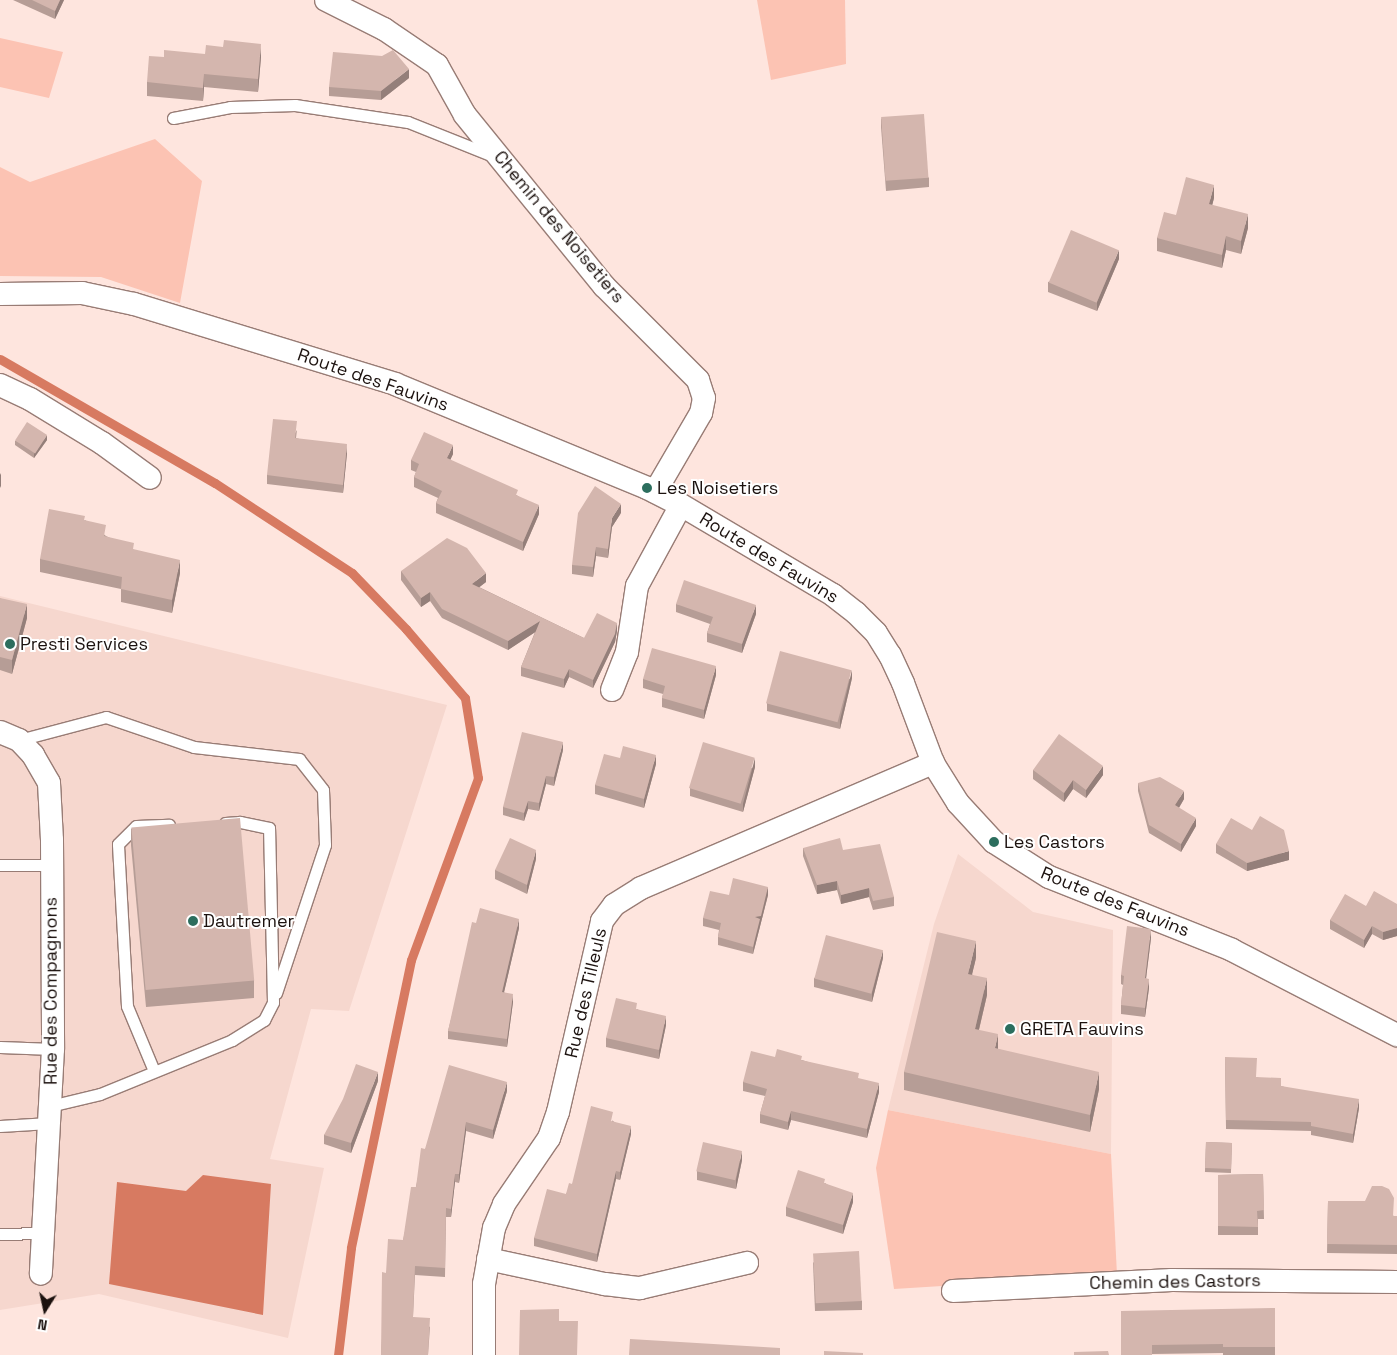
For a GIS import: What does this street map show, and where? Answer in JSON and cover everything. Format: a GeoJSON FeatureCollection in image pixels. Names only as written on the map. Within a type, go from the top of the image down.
{"type":"FeatureCollection","features":[{"type":"Feature","properties":{"kind":"street","name":"Chemin des Noisetiers"},"geometry":{"type":"LineString","coordinates":[[326,0],[384,29],[437,65],[465,115],[604,286],[698,380],[704,398],[701,413],[655,492]]}},
{"type":"Feature","properties":{"kind":"street","name":"Route des Fauvins"},"geometry":{"type":"LineString","coordinates":[[0,294],[82,293],[134,304],[395,384],[655,492],[681,505],[833,595],[856,613],[876,633],[890,655],[903,683],[933,764],[958,803],[994,842],[1022,862],[1076,888],[1232,950],[1397,1035]]}},
{"type":"Feature","properties":{"kind":"street"},"geometry":{"type":"LineString","coordinates":[[2,390],[30,399],[102,443],[150,478]]}},
{"type":"Feature","properties":{"kind":"street"},"geometry":{"type":"LineString","coordinates":[[612,690],[627,652],[637,586],[681,505]]}},
{"type":"Feature","properties":{"kind":"street","name":"Rue des Compagnons"},"geometry":{"type":"LineString","coordinates":[[9,736],[33,755],[49,783],[52,865],[53,1049],[41,1274]]}},
{"type":"Feature","properties":{"kind":"street","name":"Rue des Tilleuls"},"geometry":{"type":"LineString","coordinates":[[484,1355],[484,1284],[494,1228],[504,1204],[549,1138],[558,1112],[602,921],[614,906],[641,888],[933,764]]}},
{"type":"Feature","properties":{"kind":"street"},"geometry":{"type":"LineString","coordinates":[[488,1259],[605,1284],[640,1288],[747,1263]]}},
{"type":"Feature","properties":{"kind":"street","name":"Chemin des Castors"},"geometry":{"type":"LineString","coordinates":[[952,1291],[1172,1280],[1397,1282]]}},
{"type":"Feature","properties":{"kind":"lane"},"geometry":{"type":"LineString","coordinates":[[173,118],[230,107],[295,105],[408,122],[502,160]]}},
{"type":"Feature","properties":{"kind":"lane"},"geometry":{"type":"LineString","coordinates":[[0,1126],[49,1115],[232,1040],[264,1020],[273,1002],[325,845],[323,790],[299,759],[194,748],[106,717],[9,736]]}},
{"type":"Feature","properties":{"kind":"lane"},"geometry":{"type":"LineString","coordinates":[[212,823],[240,822],[268,828],[273,1002]]}},
{"type":"Feature","properties":{"kind":"lane"},"geometry":{"type":"LineString","coordinates":[[154,1071],[127,1006],[118,844],[136,826],[183,824]]}},
{"type":"Feature","properties":{"kind":"lane"},"geometry":{"type":"LineString","coordinates":[[0,864],[52,865]]}},
{"type":"Feature","properties":{"kind":"lane"},"geometry":{"type":"LineString","coordinates":[[0,1047],[53,1049]]}},
{"type":"Feature","properties":{"kind":"lane"},"geometry":{"type":"LineString","coordinates":[[0,1234],[43,1233]]}},
{"type":"Feature","properties":{"kind":"shaded area"},"geometry":{"type":"Polygon","coordinates":[[[757,0],[845,0],[846,64],[771,80],[757,0]]]}},
{"type":"Feature","properties":{"kind":"shaded area"},"geometry":{"type":"Polygon","coordinates":[[[0,38],[63,52],[49,98],[0,87],[0,38]]]}},
{"type":"Feature","properties":{"kind":"shaded area"},"geometry":{"type":"Polygon","coordinates":[[[155,139],[202,181],[180,303],[101,277],[0,276],[0,167],[30,182],[155,139]]]}},
{"type":"Feature","properties":{"kind":"shaded area"},"geometry":{"type":"Polygon","coordinates":[[[0,596],[447,705],[349,1011],[311,1009],[270,1159],[324,1168],[288,1338],[99,1294],[0,1310],[0,596]]]}},
{"type":"Feature","properties":{"kind":"shaded area","name":"GRETA Fauvins"},"geometry":{"type":"Polygon","coordinates":[[[958,854],[1033,912],[1113,930],[1111,1154],[888,1110],[934,924],[958,854]]]}},
{"type":"Feature","properties":{"kind":"shaded area"},"geometry":{"type":"Polygon","coordinates":[[[888,1110],[1111,1154],[1117,1275],[894,1289],[876,1168],[888,1110]]]}},
{"type":"Feature","properties":{"kind":"shaded area"},"geometry":{"type":"Polygon","coordinates":[[[203,1175],[271,1184],[263,1315],[109,1284],[117,1182],[186,1191],[203,1175]]]}},
{"type":"Feature","properties":{"kind":"building"},"geometry":{"type":"Polygon","coordinates":[[[32,0],[60,0],[55,11],[32,0]]]}},
{"type":"Feature","properties":{"kind":"building"},"geometry":{"type":"Polygon","coordinates":[[[224,40],[261,44],[258,79],[204,74],[203,88],[147,82],[149,56],[164,57],[164,50],[205,54],[206,45],[223,47],[224,40]]]}},
{"type":"Feature","properties":{"kind":"building"},"geometry":{"type":"Polygon","coordinates":[[[393,50],[409,69],[381,91],[329,87],[333,52],[382,56],[393,50]]]}},
{"type":"Feature","properties":{"kind":"building"},"geometry":{"type":"Polygon","coordinates":[[[924,114],[928,178],[886,181],[881,117],[924,114]]]}},
{"type":"Feature","properties":{"kind":"building"},"geometry":{"type":"Polygon","coordinates":[[[1186,177],[1214,185],[1209,204],[1248,214],[1241,241],[1226,236],[1222,255],[1157,238],[1164,212],[1176,215],[1186,177]]]}},
{"type":"Feature","properties":{"kind":"building"},"geometry":{"type":"Polygon","coordinates":[[[1071,230],[1119,250],[1097,303],[1049,282],[1071,230]]]}},
{"type":"Feature","properties":{"kind":"building"},"geometry":{"type":"Polygon","coordinates":[[[273,419],[297,421],[295,438],[347,444],[343,485],[267,475],[273,419]]]}},
{"type":"Feature","properties":{"kind":"building"},"geometry":{"type":"Polygon","coordinates":[[[27,422],[47,435],[35,454],[15,440],[27,422]]]}},
{"type":"Feature","properties":{"kind":"building"},"geometry":{"type":"Polygon","coordinates":[[[424,432],[453,445],[447,458],[518,490],[516,495],[539,505],[523,542],[436,503],[442,491],[414,477],[419,464],[411,460],[424,432]]]}},
{"type":"Feature","properties":{"kind":"building"},"geometry":{"type":"Polygon","coordinates":[[[595,486],[621,504],[612,518],[608,549],[596,547],[593,567],[572,565],[578,513],[595,486]]]}},
{"type":"Feature","properties":{"kind":"building"},"geometry":{"type":"Polygon","coordinates":[[[49,509],[85,516],[84,520],[106,525],[104,536],[134,543],[133,549],[180,560],[172,600],[121,589],[122,577],[40,559],[49,509]]]}},
{"type":"Feature","properties":{"kind":"building"},"geometry":{"type":"Polygon","coordinates":[[[447,538],[467,548],[486,573],[472,584],[584,638],[597,613],[617,623],[615,634],[593,680],[569,669],[564,679],[521,667],[540,621],[508,641],[442,609],[430,592],[421,598],[401,571],[447,538]]]}},
{"type":"Feature","properties":{"kind":"building"},"geometry":{"type":"Polygon","coordinates":[[[684,580],[756,605],[742,644],[707,633],[713,617],[676,604],[684,580]]]}},
{"type":"Feature","properties":{"kind":"building","name":"Presti Services"},"geometry":{"type":"Polygon","coordinates":[[[0,598],[27,604],[12,660],[0,657],[0,598]]]}},
{"type":"Feature","properties":{"kind":"building"},"geometry":{"type":"Polygon","coordinates":[[[652,648],[716,666],[704,710],[662,698],[665,686],[643,679],[652,648]]]}},
{"type":"Feature","properties":{"kind":"building"},"geometry":{"type":"Polygon","coordinates":[[[780,651],[851,670],[838,722],[766,703],[780,651]]]}},
{"type":"Feature","properties":{"kind":"building"},"geometry":{"type":"Polygon","coordinates":[[[522,732],[563,742],[554,777],[546,776],[539,803],[528,801],[524,813],[503,807],[522,732]]]}},
{"type":"Feature","properties":{"kind":"building"},"geometry":{"type":"Polygon","coordinates":[[[1059,734],[1103,766],[1086,790],[1073,780],[1064,793],[1033,770],[1059,734]]]}},
{"type":"Feature","properties":{"kind":"building"},"geometry":{"type":"Polygon","coordinates":[[[703,742],[755,758],[741,804],[689,788],[703,742]]]}},
{"type":"Feature","properties":{"kind":"building"},"geometry":{"type":"Polygon","coordinates":[[[623,746],[656,755],[644,799],[595,785],[604,754],[620,758],[623,746]]]}},
{"type":"Feature","properties":{"kind":"building"},"geometry":{"type":"Polygon","coordinates":[[[1160,777],[1184,791],[1175,805],[1196,818],[1181,844],[1149,825],[1138,783],[1160,777]]]}},
{"type":"Feature","properties":{"kind":"building"},"geometry":{"type":"Polygon","coordinates":[[[1260,816],[1284,830],[1289,851],[1247,863],[1216,844],[1231,818],[1252,830],[1260,816]]]}},
{"type":"Feature","properties":{"kind":"building","name":"Dautremer"},"geometry":{"type":"Polygon","coordinates":[[[240,818],[254,980],[146,990],[131,827],[240,818]]]}},
{"type":"Feature","properties":{"kind":"building"},"geometry":{"type":"Polygon","coordinates":[[[510,838],[536,850],[527,885],[495,870],[510,838]]]}},
{"type":"Feature","properties":{"kind":"building"},"geometry":{"type":"Polygon","coordinates":[[[840,838],[843,850],[880,844],[894,897],[873,901],[869,888],[841,895],[837,881],[817,885],[803,848],[840,838]]]}},
{"type":"Feature","properties":{"kind":"building"},"geometry":{"type":"Polygon","coordinates":[[[733,878],[768,887],[761,916],[755,917],[760,919],[753,947],[718,937],[721,923],[703,918],[710,891],[729,895],[733,878]]]}},
{"type":"Feature","properties":{"kind":"building"},"geometry":{"type":"Polygon","coordinates":[[[1374,891],[1397,904],[1397,928],[1383,932],[1372,926],[1364,940],[1330,920],[1345,894],[1366,906],[1374,891]]]}},
{"type":"Feature","properties":{"kind":"building"},"geometry":{"type":"Polygon","coordinates":[[[480,908],[519,919],[502,992],[513,994],[507,1039],[448,1031],[472,922],[476,923],[480,908]]]}},
{"type":"Feature","properties":{"kind":"building"},"geometry":{"type":"Polygon","coordinates":[[[1127,926],[1151,929],[1145,978],[1149,979],[1145,1008],[1121,1005],[1124,976],[1121,975],[1127,926]]]}},
{"type":"Feature","properties":{"kind":"building"},"geometry":{"type":"Polygon","coordinates":[[[937,932],[976,941],[968,974],[987,978],[975,1029],[998,1034],[995,1048],[1099,1072],[1090,1115],[904,1072],[937,932]]]}},
{"type":"Feature","properties":{"kind":"building"},"geometry":{"type":"Polygon","coordinates":[[[826,935],[883,950],[871,994],[814,978],[826,935]]]}},
{"type":"Feature","properties":{"kind":"building"},"geometry":{"type":"Polygon","coordinates":[[[616,998],[637,1003],[636,1009],[666,1016],[659,1050],[606,1038],[616,998]]]}},
{"type":"Feature","properties":{"kind":"building"},"geometry":{"type":"Polygon","coordinates":[[[777,1049],[802,1056],[801,1060],[859,1073],[858,1078],[879,1083],[867,1129],[791,1111],[788,1122],[760,1114],[767,1089],[743,1082],[751,1051],[775,1057],[777,1049]]]}},
{"type":"Feature","properties":{"kind":"building"},"geometry":{"type":"Polygon","coordinates":[[[1225,1057],[1257,1058],[1256,1077],[1281,1078],[1281,1086],[1359,1099],[1353,1134],[1311,1126],[1311,1122],[1226,1120],[1225,1057]]]}},
{"type":"Feature","properties":{"kind":"building"},"geometry":{"type":"Polygon","coordinates":[[[356,1064],[378,1072],[351,1143],[324,1135],[343,1099],[356,1064]]]}},
{"type":"Feature","properties":{"kind":"building"},"geometry":{"type":"Polygon","coordinates":[[[449,1065],[507,1082],[493,1130],[466,1122],[459,1174],[455,1174],[451,1209],[446,1208],[445,1268],[415,1266],[413,1317],[430,1318],[428,1355],[381,1355],[382,1272],[386,1273],[388,1239],[403,1240],[411,1187],[416,1187],[421,1148],[425,1149],[449,1065]]]}},
{"type":"Feature","properties":{"kind":"building"},"geometry":{"type":"Polygon","coordinates":[[[591,1106],[613,1112],[611,1121],[631,1126],[620,1172],[616,1171],[597,1254],[534,1238],[547,1189],[566,1194],[569,1183],[572,1184],[591,1106]]]}},
{"type":"Feature","properties":{"kind":"building"},"geometry":{"type":"Polygon","coordinates":[[[703,1142],[742,1151],[735,1180],[696,1171],[703,1142]]]}},
{"type":"Feature","properties":{"kind":"building"},"geometry":{"type":"Polygon","coordinates":[[[1206,1142],[1232,1143],[1231,1169],[1205,1168],[1206,1142]]]}},
{"type":"Feature","properties":{"kind":"building"},"geometry":{"type":"Polygon","coordinates":[[[798,1170],[825,1179],[824,1183],[853,1193],[843,1225],[786,1207],[798,1170]]]}},
{"type":"Feature","properties":{"kind":"building"},"geometry":{"type":"Polygon","coordinates":[[[1263,1174],[1264,1210],[1257,1211],[1258,1227],[1218,1226],[1218,1175],[1263,1174]]]}},
{"type":"Feature","properties":{"kind":"building"},"geometry":{"type":"Polygon","coordinates":[[[1372,1186],[1382,1186],[1389,1189],[1394,1198],[1393,1216],[1397,1216],[1397,1245],[1327,1244],[1328,1201],[1365,1201],[1372,1186]]]}},
{"type":"Feature","properties":{"kind":"building"},"geometry":{"type":"Polygon","coordinates":[[[859,1251],[862,1301],[816,1303],[813,1253],[859,1251]]]}},
{"type":"Feature","properties":{"kind":"building"},"geometry":{"type":"Polygon","coordinates":[[[1275,1308],[1275,1347],[1223,1347],[1223,1344],[1152,1345],[1152,1355],[1121,1355],[1121,1311],[1275,1308]]]}},
{"type":"Feature","properties":{"kind":"building"},"geometry":{"type":"Polygon","coordinates":[[[559,1309],[559,1321],[578,1321],[577,1355],[519,1355],[520,1310],[559,1309]]]}},
{"type":"Feature","properties":{"kind":"building"},"geometry":{"type":"Polygon","coordinates":[[[630,1339],[780,1348],[780,1355],[629,1355],[630,1339]]]}},
{"type":"Feature","properties":{"kind":"building"},"geometry":{"type":"Polygon","coordinates":[[[824,1351],[863,1353],[863,1355],[824,1355],[824,1351]]]}},
{"type":"Feature","properties":{"kind":"building"},"geometry":{"type":"Polygon","coordinates":[[[1108,1351],[1109,1355],[1074,1355],[1074,1352],[1108,1351]]]}},
{"type":"Feature","properties":{"kind":"waterway"},"geometry":{"type":"LineString","coordinates":[[0,359],[215,483],[352,573],[406,629],[465,698],[478,778],[411,960],[351,1248],[338,1355]]}},
{"type":"Feature","properties":{"kind":"place","name":"Les Noisetiers"},"geometry":{"type":"Point","coordinates":[647,488]}},
{"type":"Feature","properties":{"kind":"place","name":"Presti Services"},"geometry":{"type":"Point","coordinates":[10,644]}},
{"type":"Feature","properties":{"kind":"place","name":"Les Castors"},"geometry":{"type":"Point","coordinates":[994,842]}},
{"type":"Feature","properties":{"kind":"place","name":"Dautremer"},"geometry":{"type":"Point","coordinates":[193,921]}},
{"type":"Feature","properties":{"kind":"place","name":"GRETA Fauvins"},"geometry":{"type":"Point","coordinates":[1010,1029]}}]}
